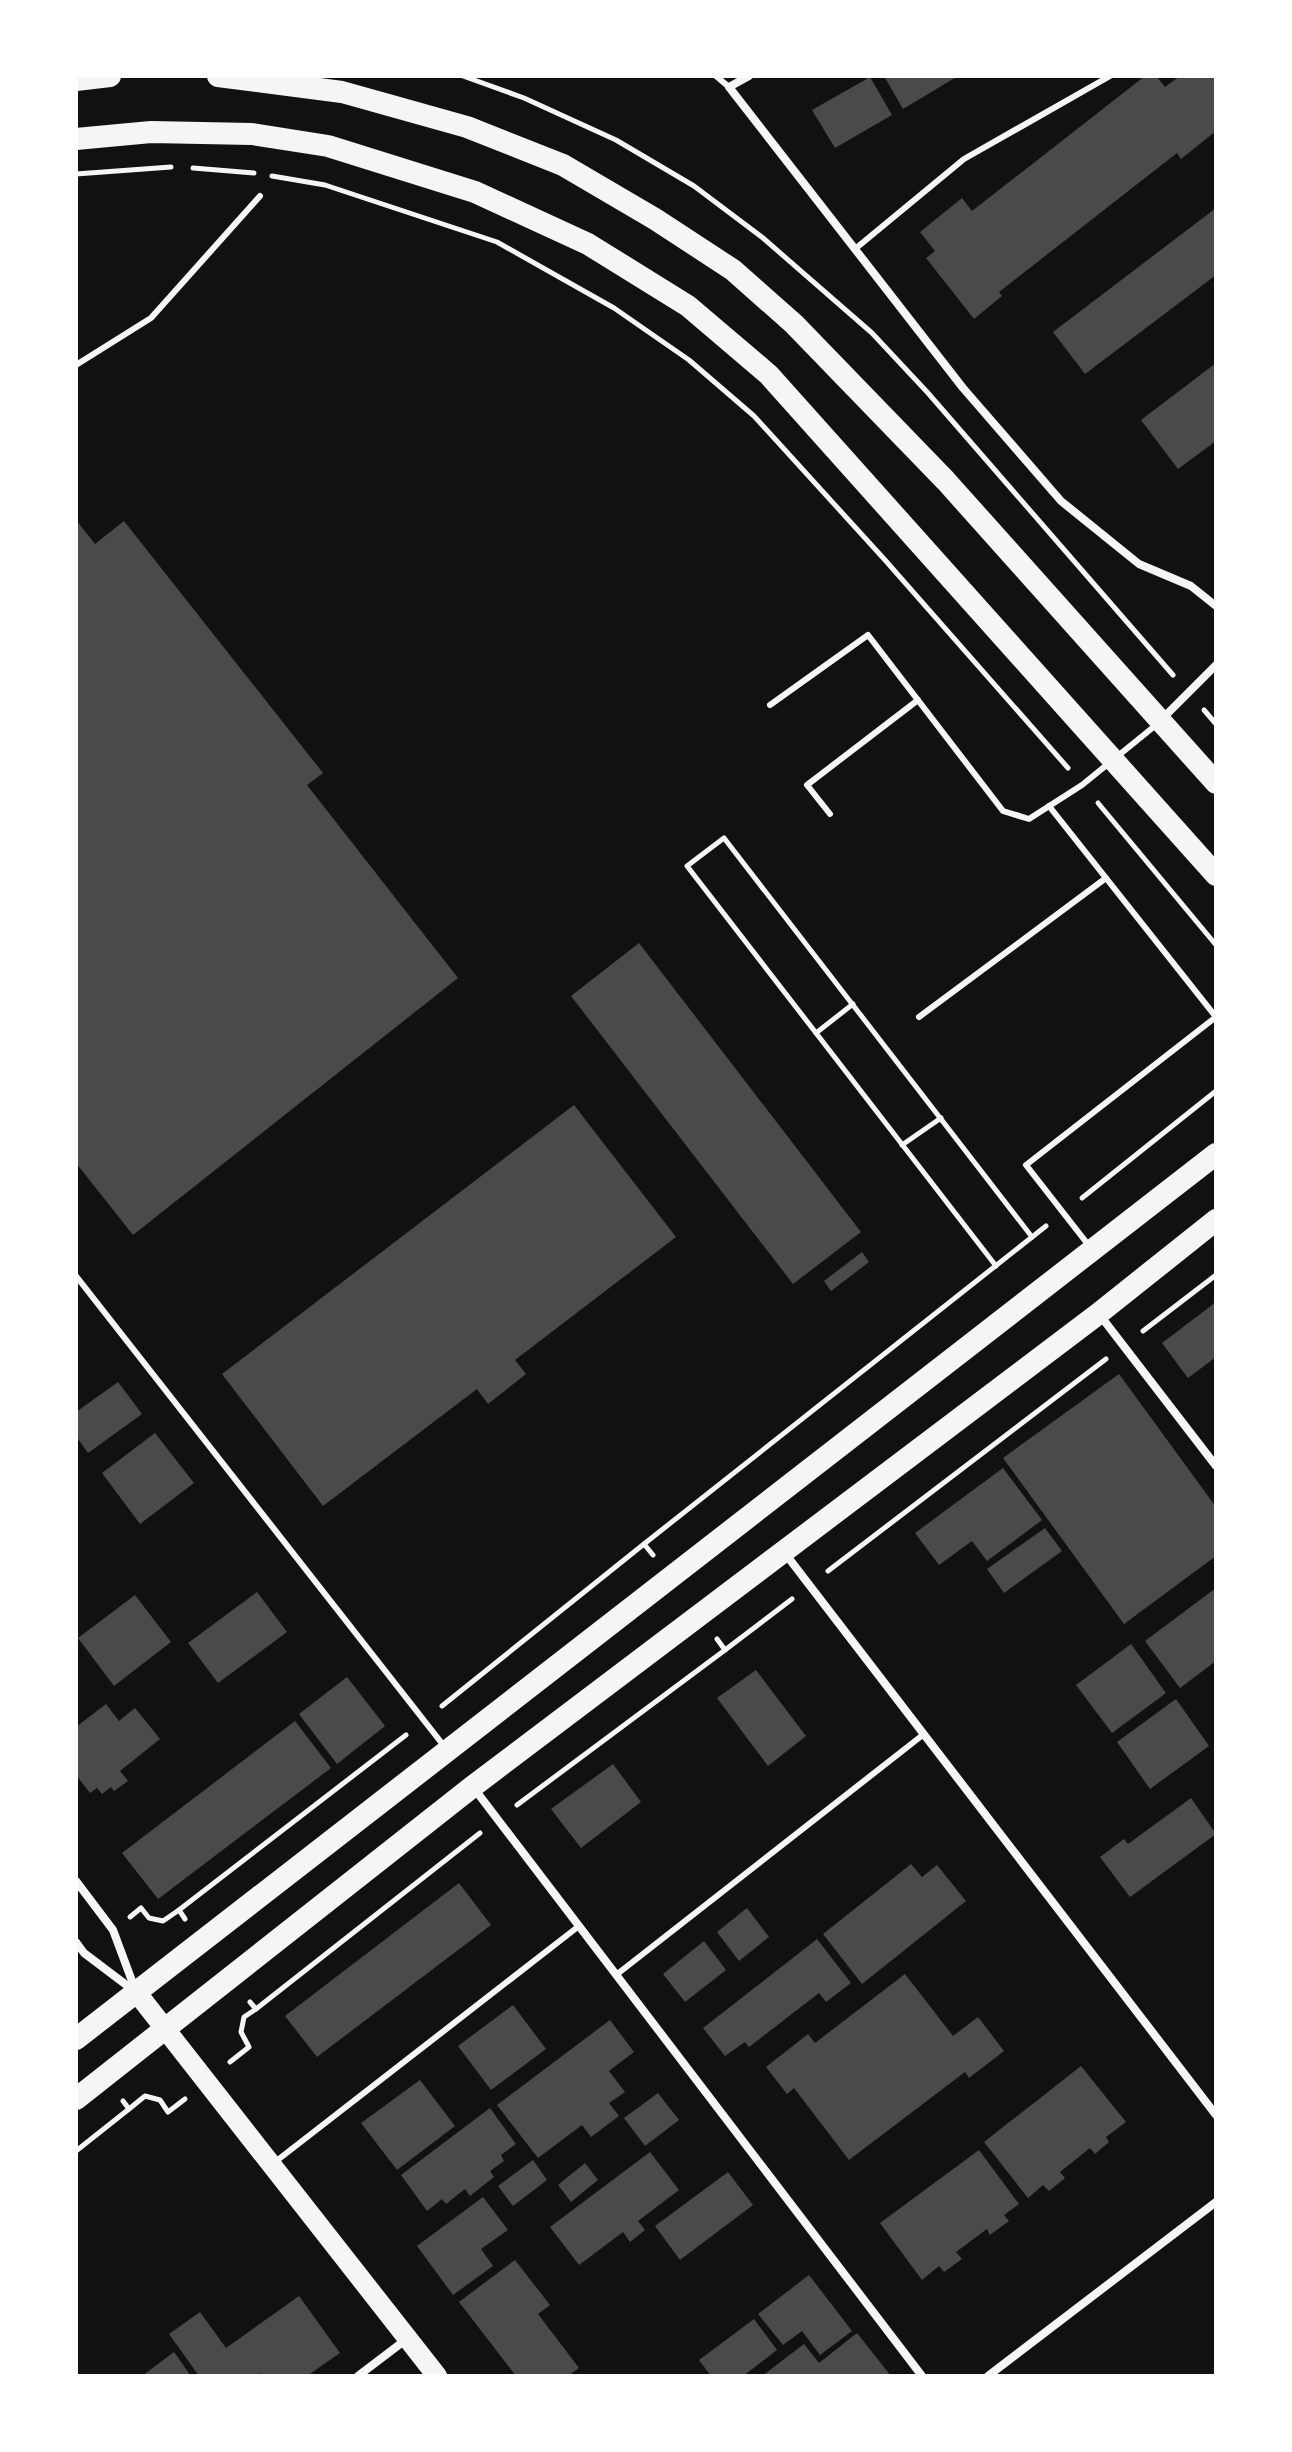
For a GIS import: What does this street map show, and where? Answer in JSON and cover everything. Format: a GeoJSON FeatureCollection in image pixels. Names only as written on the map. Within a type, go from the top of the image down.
{"type":"FeatureCollection","features":[{"type":"Feature","properties":{"kind":"highway"},"geometry":{"type":"LineString","coordinates":[[76,80],[110,76]]}},
{"type":"Feature","properties":{"kind":"highway"},"geometry":{"type":"LineString","coordinates":[[218,76],[342,92],[467,127],[563,165],[655,219],[733,270],[794,324],[946,481],[1216,783]]}},
{"type":"Feature","properties":{"kind":"highway"},"geometry":{"type":"LineString","coordinates":[[76,139],[151,132],[252,134],[328,146],[475,192],[588,244],[688,306],[769,375],[1216,875]]}},
{"type":"Feature","properties":{"kind":"highway"},"geometry":{"type":"LineString","coordinates":[[76,2039],[1216,1154]]}},
{"type":"Feature","properties":{"kind":"highway"},"geometry":{"type":"LineString","coordinates":[[76,2099],[472,1787],[1098,1314],[1216,1220]]}},
{"type":"Feature","properties":{"kind":"main road"},"geometry":{"type":"LineString","coordinates":[[137,1993],[437,2376]]}},
{"type":"Feature","properties":{"kind":"street"},"geometry":{"type":"LineString","coordinates":[[749,76],[729,87],[963,388],[1061,501],[1139,564],[1191,586],[1216,606]]}},
{"type":"Feature","properties":{"kind":"street"},"geometry":{"type":"LineString","coordinates":[[1159,722],[1216,665]]}},
{"type":"Feature","properties":{"kind":"street"},"geometry":{"type":"LineString","coordinates":[[1098,1314],[1216,1466]]}},
{"type":"Feature","properties":{"kind":"street"},"geometry":{"type":"LineString","coordinates":[[783,1551],[1216,2115]]}},
{"type":"Feature","properties":{"kind":"street"},"geometry":{"type":"LineString","coordinates":[[472,1787],[922,2376]]}},
{"type":"Feature","properties":{"kind":"street"},"geometry":{"type":"LineString","coordinates":[[76,1881],[113,1930],[137,1993]]}},
{"type":"Feature","properties":{"kind":"street"},"geometry":{"type":"LineString","coordinates":[[76,1942],[84,1953],[137,1993]]}},
{"type":"Feature","properties":{"kind":"street"},"geometry":{"type":"LineString","coordinates":[[988,2376],[1216,2202]]}},
{"type":"Feature","properties":{"kind":"street"},"geometry":{"type":"LineString","coordinates":[[358,2376],[408,2338]]}},
{"type":"Feature","properties":{"kind":"lane"},"geometry":{"type":"LineString","coordinates":[[716,76],[729,87]]}},
{"type":"Feature","properties":{"kind":"lane"},"geometry":{"type":"LineString","coordinates":[[855,249],[964,159],[1110,76]]}},
{"type":"Feature","properties":{"kind":"lane"},"geometry":{"type":"LineString","coordinates":[[76,365],[151,318],[260,196]]}},
{"type":"Feature","properties":{"kind":"lane"},"geometry":{"type":"LineString","coordinates":[[770,705],[868,635],[1003,811],[1029,819],[1082,785],[1159,722]]}},
{"type":"Feature","properties":{"kind":"lane"},"geometry":{"type":"LineString","coordinates":[[830,814],[807,785],[918,700]]}},
{"type":"Feature","properties":{"kind":"lane"},"geometry":{"type":"LineString","coordinates":[[1049,806],[1216,1017],[1026,1165],[1093,1250]]}},
{"type":"Feature","properties":{"kind":"lane"},"geometry":{"type":"LineString","coordinates":[[919,1017],[1106,878]]}},
{"type":"Feature","properties":{"kind":"lane"},"geometry":{"type":"LineString","coordinates":[[76,1276],[447,1750]]}},
{"type":"Feature","properties":{"kind":"lane"},"geometry":{"type":"LineString","coordinates":[[616,1975],[924,1734]]}},
{"type":"Feature","properties":{"kind":"lane"},"geometry":{"type":"LineString","coordinates":[[272,2164],[579,1926]]}},
{"type":"Feature","properties":{"kind":"path"},"geometry":{"type":"LineString","coordinates":[[76,174],[177,166]]}},
{"type":"Feature","properties":{"kind":"path"},"geometry":{"type":"LineString","coordinates":[[191,167],[249,172],[325,185],[497,242],[614,308],[689,360],[754,416],[885,560],[1082,785],[1216,945]]}},
{"type":"Feature","properties":{"kind":"path"},"geometry":{"type":"LineString","coordinates":[[996,1266],[687,866],[724,838],[1032,1237]]}},
{"type":"Feature","properties":{"kind":"path"},"geometry":{"type":"LineString","coordinates":[[816,1033],[853,1004]]}},
{"type":"Feature","properties":{"kind":"path"},"geometry":{"type":"LineString","coordinates":[[902,1145],[941,1118]]}},
{"type":"Feature","properties":{"kind":"path"},"geometry":{"type":"LineString","coordinates":[[76,2151],[129,2109]]}},
{"type":"Feature","properties":{"kind":"building"},"geometry":{"type":"Polygon","coordinates":[[[884,76],[958,76],[903,109],[884,76]]]}},
{"type":"Feature","properties":{"kind":"building"},"geometry":{"type":"Polygon","coordinates":[[[1145,76],[1156,76],[1165,87],[1180,76],[1216,76],[1216,131],[1181,159],[1177,153],[999,292],[1002,296],[974,319],[926,258],[935,251],[920,232],[962,198],[972,211],[1145,76]]]}},
{"type":"Feature","properties":{"kind":"building"},"geometry":{"type":"Polygon","coordinates":[[[870,77],[892,115],[835,148],[812,110],[870,77]]]}},
{"type":"Feature","properties":{"kind":"building"},"geometry":{"type":"Polygon","coordinates":[[[1216,208],[1216,275],[1085,374],[1053,332],[1216,208]]]}},
{"type":"Feature","properties":{"kind":"building"},"geometry":{"type":"Polygon","coordinates":[[[1216,363],[1216,441],[1178,469],[1141,420],[1216,363]]]}},
{"type":"Feature","properties":{"kind":"building"},"geometry":{"type":"Polygon","coordinates":[[[76,520],[95,544],[124,521],[323,773],[307,785],[458,978],[133,1235],[76,1163],[76,520]]]}},
{"type":"Feature","properties":{"kind":"building"},"geometry":{"type":"Polygon","coordinates":[[[639,943],[861,1232],[793,1284],[571,996],[639,943]]]}},
{"type":"Feature","properties":{"kind":"building"},"geometry":{"type":"Polygon","coordinates":[[[574,1105],[676,1237],[515,1360],[526,1374],[488,1404],[477,1389],[323,1506],[222,1374],[574,1105]]]}},
{"type":"Feature","properties":{"kind":"building"},"geometry":{"type":"Polygon","coordinates":[[[862,1252],[869,1262],[831,1291],[824,1281],[862,1252]]]}},
{"type":"Feature","properties":{"kind":"building"},"geometry":{"type":"Polygon","coordinates":[[[1216,1302],[1216,1357],[1188,1378],[1162,1343],[1216,1302]]]}},
{"type":"Feature","properties":{"kind":"building"},"geometry":{"type":"Polygon","coordinates":[[[1119,1374],[1216,1507],[1216,1556],[1124,1624],[1003,1458],[1119,1374]]]}},
{"type":"Feature","properties":{"kind":"building"},"geometry":{"type":"Polygon","coordinates":[[[118,1382],[142,1414],[88,1453],[76,1436],[76,1412],[118,1382]]]}},
{"type":"Feature","properties":{"kind":"building"},"geometry":{"type":"Polygon","coordinates":[[[155,1433],[194,1483],[140,1524],[102,1473],[155,1433]]]}},
{"type":"Feature","properties":{"kind":"building"},"geometry":{"type":"Polygon","coordinates":[[[1003,1468],[1042,1520],[987,1561],[972,1541],[939,1565],[915,1533],[1003,1468]]]}},
{"type":"Feature","properties":{"kind":"building"},"geometry":{"type":"Polygon","coordinates":[[[1045,1528],[1062,1551],[1004,1593],[987,1569],[1045,1528]]]}},
{"type":"Feature","properties":{"kind":"building"},"geometry":{"type":"Polygon","coordinates":[[[1216,1588],[1216,1661],[1180,1688],[1145,1641],[1216,1588]]]}},
{"type":"Feature","properties":{"kind":"building"},"geometry":{"type":"Polygon","coordinates":[[[257,1592],[287,1632],[218,1683],[188,1643],[257,1592]]]}},
{"type":"Feature","properties":{"kind":"building"},"geometry":{"type":"Polygon","coordinates":[[[135,1595],[171,1642],[114,1686],[78,1638],[135,1595]]]}},
{"type":"Feature","properties":{"kind":"building"},"geometry":{"type":"Polygon","coordinates":[[[1131,1644],[1166,1693],[1112,1733],[1076,1685],[1131,1644]]]}},
{"type":"Feature","properties":{"kind":"building"},"geometry":{"type":"Polygon","coordinates":[[[756,1670],[806,1736],[768,1766],[717,1698],[756,1670]]]}},
{"type":"Feature","properties":{"kind":"building"},"geometry":{"type":"Polygon","coordinates":[[[347,1677],[385,1726],[337,1764],[299,1714],[347,1677]]]}},
{"type":"Feature","properties":{"kind":"building"},"geometry":{"type":"Polygon","coordinates":[[[1176,1699],[1209,1746],[1150,1789],[1117,1742],[1176,1699]]]}},
{"type":"Feature","properties":{"kind":"building"},"geometry":{"type":"Polygon","coordinates":[[[106,1704],[119,1721],[135,1708],[160,1739],[120,1771],[128,1781],[114,1791],[111,1787],[102,1794],[97,1788],[90,1793],[76,1775],[76,1727],[106,1704]]]}},
{"type":"Feature","properties":{"kind":"building"},"geometry":{"type":"Polygon","coordinates":[[[295,1721],[331,1768],[158,1899],[122,1853],[295,1721]]]}},
{"type":"Feature","properties":{"kind":"building"},"geometry":{"type":"Polygon","coordinates":[[[613,1764],[641,1802],[581,1848],[551,1809],[613,1764]]]}},
{"type":"Feature","properties":{"kind":"building"},"geometry":{"type":"Polygon","coordinates":[[[1191,1798],[1216,1834],[1130,1897],[1100,1857],[1124,1839],[1128,1844],[1191,1798]]]}},
{"type":"Feature","properties":{"kind":"building"},"geometry":{"type":"Polygon","coordinates":[[[911,1864],[922,1877],[937,1865],[966,1901],[862,1984],[823,1934],[911,1864]]]}},
{"type":"Feature","properties":{"kind":"building"},"geometry":{"type":"Polygon","coordinates":[[[459,1883],[491,1925],[317,2057],[285,2016],[459,1883]]]}},
{"type":"Feature","properties":{"kind":"building"},"geometry":{"type":"Polygon","coordinates":[[[747,1908],[769,1937],[739,1961],[717,1932],[747,1908]]]}},
{"type":"Feature","properties":{"kind":"building"},"geometry":{"type":"Polygon","coordinates":[[[817,1939],[851,1983],[826,2002],[819,1993],[749,2047],[745,2042],[725,2056],[703,2028],[817,1939]]]}},
{"type":"Feature","properties":{"kind":"building"},"geometry":{"type":"Polygon","coordinates":[[[704,1941],[726,1970],[685,2002],[663,1974],[704,1941]]]}},
{"type":"Feature","properties":{"kind":"building"},"geometry":{"type":"Polygon","coordinates":[[[905,1974],[953,2036],[978,2017],[1004,2051],[969,2078],[965,2072],[849,2160],[794,2088],[787,2094],[766,2067],[808,2034],[815,2043],[905,1974]]]}},
{"type":"Feature","properties":{"kind":"building"},"geometry":{"type":"Polygon","coordinates":[[[513,2005],[546,2049],[491,2090],[458,2046],[513,2005]]]}},
{"type":"Feature","properties":{"kind":"building"},"geometry":{"type":"Polygon","coordinates":[[[610,2020],[634,2052],[609,2071],[625,2092],[609,2103],[619,2116],[591,2137],[582,2125],[538,2158],[497,2105],[610,2020]]]}},
{"type":"Feature","properties":{"kind":"building"},"geometry":{"type":"Polygon","coordinates":[[[1081,2066],[1126,2122],[1106,2137],[1109,2142],[1095,2154],[1090,2148],[1060,2172],[1065,2178],[1049,2191],[1043,2185],[1028,2198],[984,2142],[1081,2066]]]}},
{"type":"Feature","properties":{"kind":"building"},"geometry":{"type":"Polygon","coordinates":[[[420,2080],[455,2126],[397,2170],[361,2123],[420,2080]]]}},
{"type":"Feature","properties":{"kind":"building"},"geometry":{"type":"Polygon","coordinates":[[[658,2093],[679,2120],[645,2146],[624,2118],[658,2093]]]}},
{"type":"Feature","properties":{"kind":"building"},"geometry":{"type":"Polygon","coordinates":[[[490,2108],[516,2144],[501,2155],[504,2161],[490,2171],[494,2177],[470,2196],[465,2189],[446,2204],[442,2199],[427,2211],[401,2175],[490,2108]]]}},
{"type":"Feature","properties":{"kind":"building"},"geometry":{"type":"Polygon","coordinates":[[[979,2150],[1019,2204],[1004,2215],[1009,2221],[990,2235],[987,2229],[956,2252],[962,2259],[944,2272],[939,2266],[922,2280],[880,2223],[979,2150]]]}},
{"type":"Feature","properties":{"kind":"building"},"geometry":{"type":"Polygon","coordinates":[[[650,2152],[679,2190],[638,2221],[645,2230],[630,2242],[623,2232],[579,2265],[550,2227],[650,2152]]]}},
{"type":"Feature","properties":{"kind":"building"},"geometry":{"type":"Polygon","coordinates":[[[533,2160],[547,2180],[513,2206],[498,2186],[533,2160]]]}},
{"type":"Feature","properties":{"kind":"building"},"geometry":{"type":"Polygon","coordinates":[[[585,2163],[598,2180],[571,2202],[558,2185],[585,2163]]]}},
{"type":"Feature","properties":{"kind":"building"},"geometry":{"type":"Polygon","coordinates":[[[728,2172],[753,2205],[680,2260],[655,2226],[728,2172]]]}},
{"type":"Feature","properties":{"kind":"building"},"geometry":{"type":"Polygon","coordinates":[[[483,2197],[508,2230],[481,2249],[493,2266],[453,2295],[417,2246],[483,2197]]]}},
{"type":"Feature","properties":{"kind":"building"},"geometry":{"type":"Polygon","coordinates":[[[515,2260],[550,2305],[538,2314],[579,2368],[568,2376],[516,2376],[459,2302],[515,2260]]]}},
{"type":"Feature","properties":{"kind":"building"},"geometry":{"type":"Polygon","coordinates":[[[809,2275],[852,2331],[820,2355],[802,2331],[783,2345],[758,2314],[809,2275]]]}},
{"type":"Feature","properties":{"kind":"building"},"geometry":{"type":"Polygon","coordinates":[[[299,2296],[340,2353],[307,2376],[263,2376],[261,2373],[257,2376],[199,2376],[169,2334],[200,2312],[226,2348],[299,2296]]]}},
{"type":"Feature","properties":{"kind":"building"},"geometry":{"type":"Polygon","coordinates":[[[754,2319],[777,2350],[743,2376],[711,2376],[699,2360],[754,2319]]]}},
{"type":"Feature","properties":{"kind":"building"},"geometry":{"type":"Polygon","coordinates":[[[857,2333],[891,2376],[762,2376],[804,2344],[819,2363],[857,2333]]]}},
{"type":"Feature","properties":{"kind":"building"},"geometry":{"type":"Polygon","coordinates":[[[174,2352],[191,2376],[142,2376],[174,2352]]]}}]}
